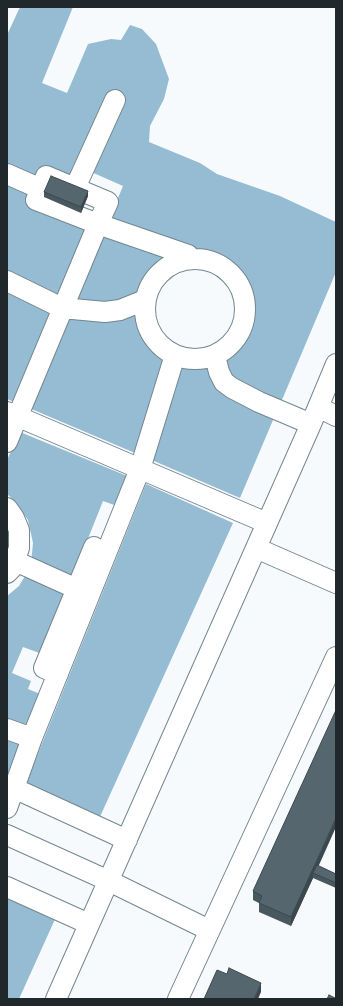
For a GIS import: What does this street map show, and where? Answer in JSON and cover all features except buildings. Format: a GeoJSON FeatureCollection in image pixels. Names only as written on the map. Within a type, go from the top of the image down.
{"type":"FeatureCollection","features":[{"type":"Feature","properties":{"kind":"lane"},"geometry":{"type":"LineString","coordinates":[[75,188],[115,100]]}},
{"type":"Feature","properties":{"kind":"lane"},"geometry":{"type":"LineString","coordinates":[[7,174],[41,188]]}},
{"type":"Feature","properties":{"kind":"lane"},"geometry":{"type":"LineString","coordinates":[[7,442],[13,415],[62,308],[98,224],[108,202],[46,176],[36,200],[98,224],[188,255],[189,258]]}},
{"type":"Feature","properties":{"kind":"lane"},"geometry":{"type":"LineString","coordinates":[[189,258],[211,261],[226,269],[238,282],[243,294],[245,311],[238,335],[231,344],[215,356],[197,360],[175,354],[164,349],[152,336],[145,318],[145,300],[151,284],[158,274],[172,264],[189,258]]}},
{"type":"Feature","properties":{"kind":"lane"},"geometry":{"type":"LineString","coordinates":[[7,281],[62,308],[105,312],[120,310],[145,300]]}},
{"type":"Feature","properties":{"kind":"lane"},"geometry":{"type":"LineString","coordinates":[[7,808],[11,787],[140,469],[175,354]]}},
{"type":"Feature","properties":{"kind":"lane"},"geometry":{"type":"LineString","coordinates":[[215,356],[219,372],[224,382],[232,388],[259,402],[315,415],[336,416]]}},
{"type":"Feature","properties":{"kind":"lane"},"geometry":{"type":"LineString","coordinates":[[56,999],[315,415],[336,364]]}},
{"type":"Feature","properties":{"kind":"lane"},"geometry":{"type":"LineString","coordinates":[[13,415],[267,523]]}},
{"type":"Feature","properties":{"kind":"lane"},"geometry":{"type":"LineString","coordinates":[[7,508],[14,518],[18,530],[19,548],[11,567],[77,589]]}},
{"type":"Feature","properties":{"kind":"lane"},"geometry":{"type":"LineString","coordinates":[[58,674],[44,668],[105,521],[117,526]]}},
{"type":"Feature","properties":{"kind":"lane"},"geometry":{"type":"LineString","coordinates":[[256,548],[336,583]]}},
{"type":"Feature","properties":{"kind":"lane"},"geometry":{"type":"LineString","coordinates":[[178,999],[336,657]]}},
{"type":"Feature","properties":{"kind":"lane"},"geometry":{"type":"LineString","coordinates":[[7,729],[32,738]]}},
{"type":"Feature","properties":{"kind":"lane"},"geometry":{"type":"LineString","coordinates":[[11,787],[127,840]]}},
{"type":"Feature","properties":{"kind":"lane"},"geometry":{"type":"LineString","coordinates":[[7,836],[108,881],[209,930]]}},
{"type":"Feature","properties":{"kind":"lane"},"geometry":{"type":"LineString","coordinates":[[7,887],[89,924]]}},
{"type":"Feature","properties":{"kind":"shaded area"},"geometry":{"type":"Polygon","coordinates":[[[20,7],[73,7],[42,83],[67,93],[88,44],[111,39],[121,40],[130,25],[142,29],[156,44],[169,79],[164,99],[150,126],[149,142],[200,163],[217,174],[280,196],[336,222],[336,272],[279,407],[244,391],[218,358],[234,347],[240,338],[248,318],[248,297],[245,287],[232,269],[214,258],[193,254],[108,222],[123,186],[89,171],[74,182],[38,182],[7,169],[7,35],[20,7]]]}},
{"type":"Feature","properties":{"kind":"shaded area"},"geometry":{"type":"Polygon","coordinates":[[[7,179],[91,226],[60,300],[7,275],[7,179]]]}},
{"type":"Feature","properties":{"kind":"shaded area"},"geometry":{"type":"Polygon","coordinates":[[[102,230],[172,259],[155,271],[148,279],[141,296],[130,301],[72,304],[102,230]]]}},
{"type":"Feature","properties":{"kind":"shaded area"},"geometry":{"type":"Polygon","coordinates":[[[7,285],[57,308],[17,403],[7,399],[7,285]]]}},
{"type":"Feature","properties":{"kind":"shaded area"},"geometry":{"type":"Polygon","coordinates":[[[139,310],[144,331],[149,340],[165,355],[142,456],[29,408],[68,314],[139,310]]]}},
{"type":"Feature","properties":{"kind":"shaded area"},"geometry":{"type":"Polygon","coordinates":[[[176,361],[195,364],[212,361],[276,413],[240,498],[147,458],[176,361]]]}},
{"type":"Feature","properties":{"kind":"shaded area"},"geometry":{"type":"Polygon","coordinates":[[[20,432],[132,478],[120,507],[103,501],[71,581],[31,563],[33,543],[28,520],[15,501],[7,494],[7,460],[20,432]]]}},
{"type":"Feature","properties":{"kind":"shaded area"},"geometry":{"type":"Polygon","coordinates":[[[146,484],[233,523],[99,819],[25,786],[146,484]]]}},
{"type":"Feature","properties":{"kind":"shaded area"},"geometry":{"type":"Polygon","coordinates":[[[25,576],[67,590],[42,654],[23,647],[12,673],[31,681],[28,689],[45,696],[30,733],[7,723],[7,596],[19,586],[25,576]]]}},
{"type":"Feature","properties":{"kind":"shaded area"},"geometry":{"type":"Polygon","coordinates":[[[7,733],[26,741],[7,777],[7,733]]]}},
{"type":"Feature","properties":{"kind":"shaded area"},"geometry":{"type":"Polygon","coordinates":[[[7,895],[56,917],[19,999],[7,999],[7,895]]]}}]}
